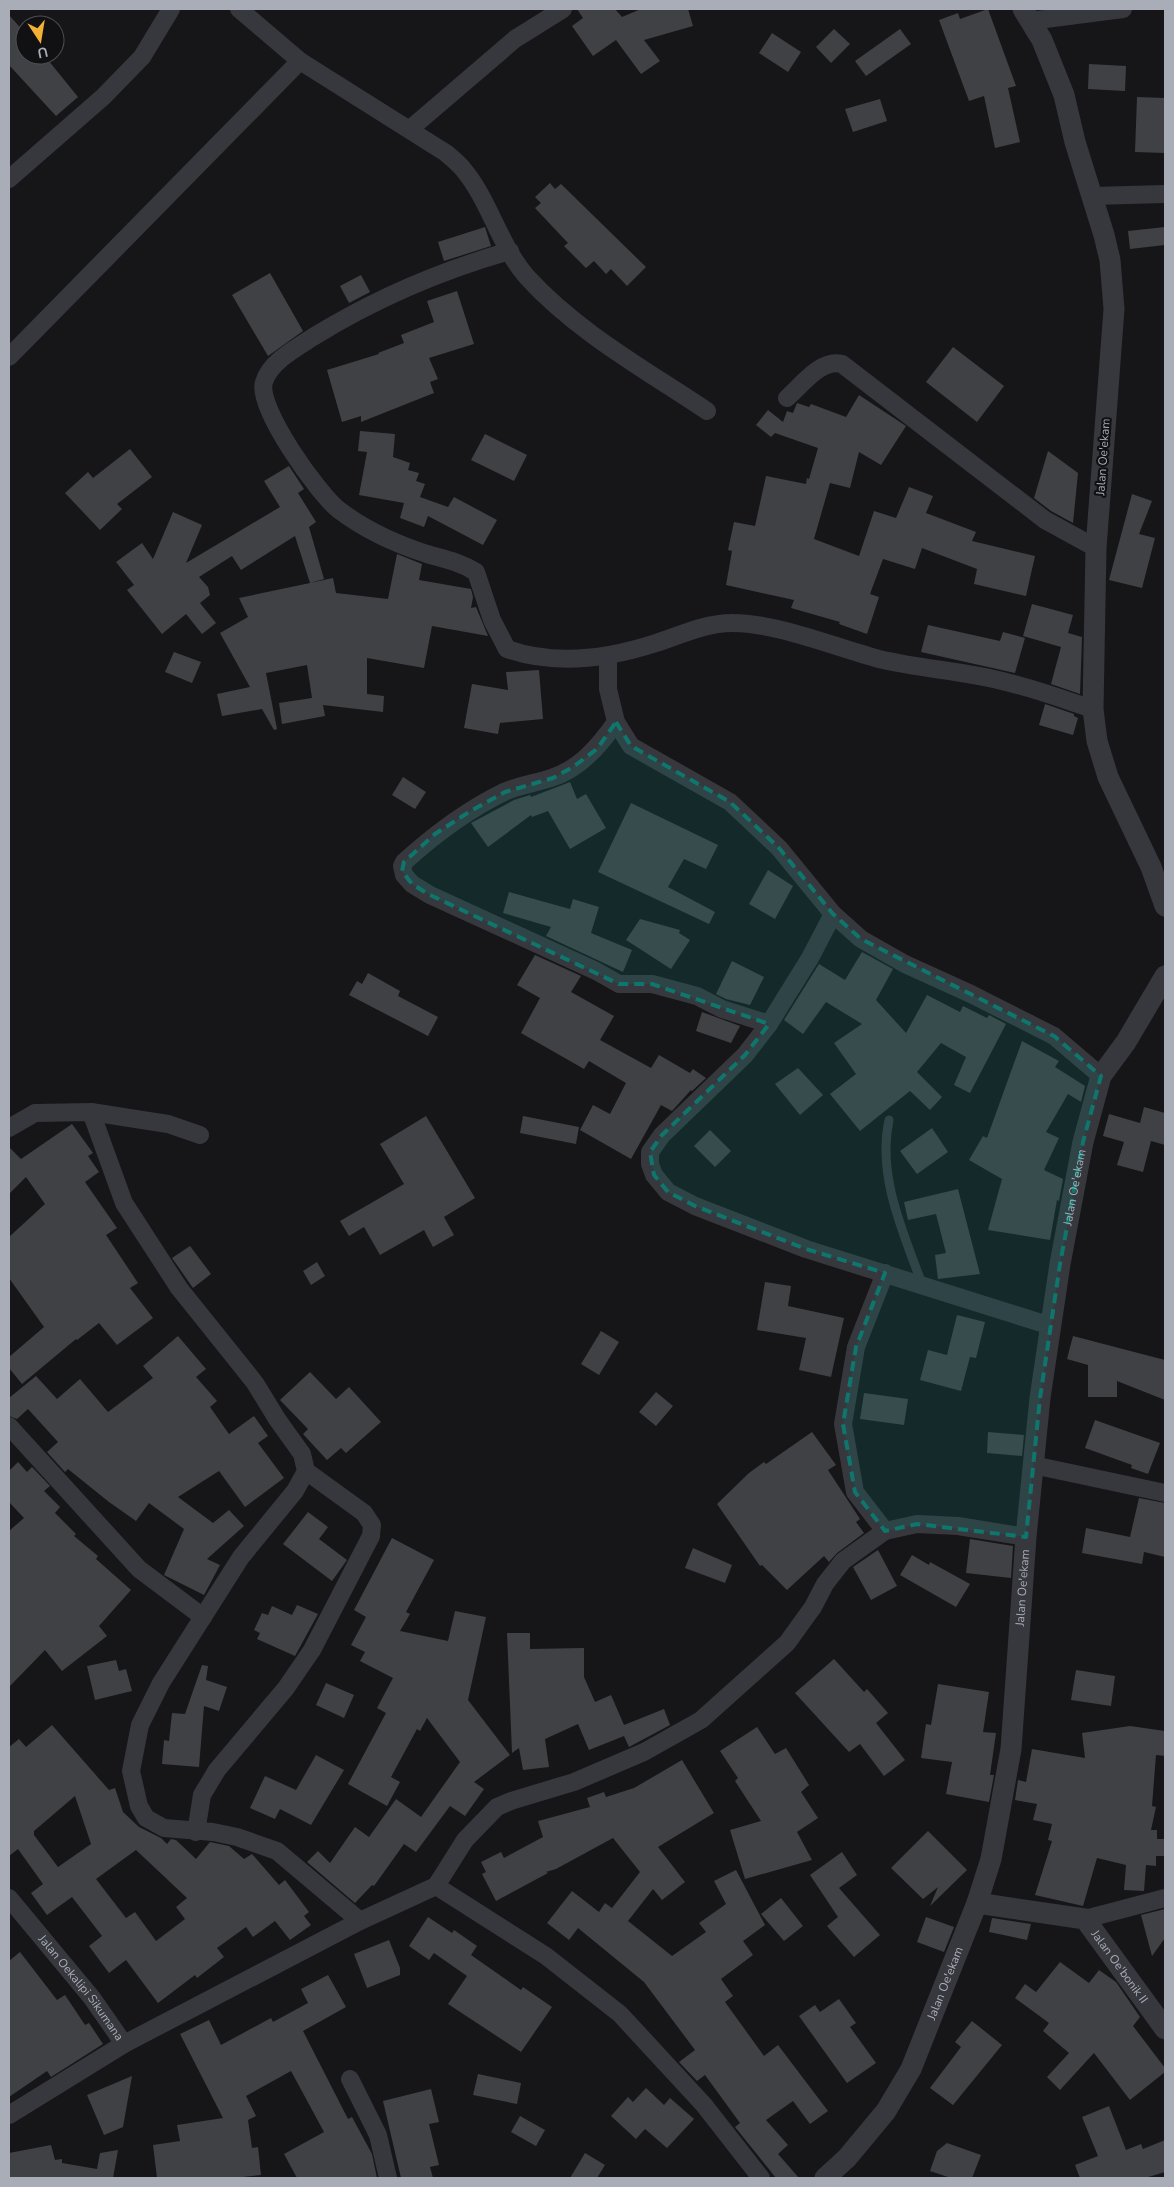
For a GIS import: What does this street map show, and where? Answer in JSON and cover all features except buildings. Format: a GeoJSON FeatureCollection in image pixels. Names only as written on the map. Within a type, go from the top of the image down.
{"type":"FeatureCollection","features":[{"type":"Feature","properties":{"kind":"street"},"geometry":{"type":"LineString","coordinates":[[9,179],[103,97],[142,57],[171,9]]}},
{"type":"Feature","properties":{"kind":"street"},"geometry":{"type":"LineString","coordinates":[[239,9],[300,61],[446,153],[463,168],[478,192],[496,230],[526,276],[568,317],[707,411]]}},
{"type":"Feature","properties":{"kind":"street"},"geometry":{"type":"LineString","coordinates":[[410,129],[515,39],[563,9]]}},
{"type":"Feature","properties":{"kind":"street"},"geometry":{"type":"LineString","coordinates":[[1027,15],[1123,9]]}},
{"type":"Feature","properties":{"kind":"street","name":"Jalan Oe'ekam"},"geometry":{"type":"LineString","coordinates":[[1027,15],[1042,40],[1064,95],[1075,142],[1110,260],[1114,310],[1096,548],[1093,709],[1097,741],[1108,777],[1150,867],[1165,906]]}},
{"type":"Feature","properties":{"kind":"street"},"geometry":{"type":"LineString","coordinates":[[9,357],[300,61]]}},
{"type":"Feature","properties":{"kind":"street"},"geometry":{"type":"LineString","coordinates":[[1092,196],[1165,194]]}},
{"type":"Feature","properties":{"kind":"street"},"geometry":{"type":"LineString","coordinates":[[510,251],[462,264],[412,284],[351,314],[292,350],[268,373],[263,384],[264,393],[284,441],[323,494],[338,509],[373,531],[426,553],[457,562],[476,572],[492,620],[507,649],[520,654],[579,660],[608,656],[655,643],[694,629],[730,623],[754,624],[881,659],[1006,682],[1093,709]]}},
{"type":"Feature","properties":{"kind":"street"},"geometry":{"type":"LineString","coordinates":[[786,398],[822,368],[834,362],[842,364],[1045,520],[1096,548]]}},
{"type":"Feature","properties":{"kind":"street"},"geometry":{"type":"LineString","coordinates":[[608,656],[608,689],[616,722],[631,746],[730,802],[779,848],[833,914],[861,939],[905,964],[972,994],[1054,1036],[1101,1076]]}},
{"type":"Feature","properties":{"kind":"street"},"geometry":{"type":"LineString","coordinates":[[616,722],[597,749],[573,767],[553,778],[505,792],[435,834],[404,862],[402,866],[404,875],[412,884],[450,905],[596,971],[619,984],[652,984],[697,996],[722,1009],[769,1024]]}},
{"type":"Feature","properties":{"kind":"street"},"geometry":{"type":"LineString","coordinates":[[833,914],[810,958],[769,1024],[746,1055],[662,1134],[650,1152],[650,1164],[654,1175],[668,1192],[695,1206],[806,1249],[922,1284],[1050,1326]]}},
{"type":"Feature","properties":{"kind":"street","name":"Jalan Oe'ekam"},"geometry":{"type":"LineString","coordinates":[[825,2178],[847,2158],[886,2111],[911,2069],[977,1903],[991,1859],[1011,1749],[1026,1537],[1050,1326],[1083,1142],[1101,1076],[1126,1042],[1165,976]]}},
{"type":"Feature","properties":{"kind":"street"},"geometry":{"type":"LineString","coordinates":[[9,1128],[35,1113],[92,1112],[168,1124],[200,1135]]}},
{"type":"Feature","properties":{"kind":"street"},"geometry":{"type":"LineString","coordinates":[[92,1112],[124,1203],[179,1288],[255,1383],[276,1420],[302,1454],[306,1471],[364,1513],[372,1525],[371,1536],[312,1650],[286,1688],[217,1770],[202,1795],[196,1832]]}},
{"type":"Feature","properties":{"kind":"street"},"geometry":{"type":"LineString","coordinates":[[885,1273],[856,1347],[844,1424],[855,1492],[885,1531]]}},
{"type":"Feature","properties":{"kind":"street"},"geometry":{"type":"LineString","coordinates":[[9,1426],[139,1569],[203,1617]]}},
{"type":"Feature","properties":{"kind":"street"},"geometry":{"type":"LineString","coordinates":[[1033,1465],[1165,1493]]}},
{"type":"Feature","properties":{"kind":"street"},"geometry":{"type":"LineString","coordinates":[[306,1471],[295,1491],[241,1557],[161,1684],[140,1725],[131,1772],[139,1806],[146,1818],[164,1828],[213,1832],[237,1837],[276,1851],[360,1922]]}},
{"type":"Feature","properties":{"kind":"street"},"geometry":{"type":"LineString","coordinates":[[124,2044],[360,1922],[436,1886],[466,1840],[497,1807],[510,1800],[574,1782],[644,1752],[701,1720],[787,1643],[813,1607],[824,1584],[843,1561],[885,1531],[917,1524],[958,1526],[1026,1537]]}},
{"type":"Feature","properties":{"kind":"street"},"geometry":{"type":"LineString","coordinates":[[436,1886],[546,1956],[620,2014],[704,2105],[760,2178]]}},
{"type":"Feature","properties":{"kind":"street","name":"Jalan Oekalipi Sikumana"},"geometry":{"type":"LineString","coordinates":[[9,1898],[92,1998],[124,2044],[9,2115]]}},
{"type":"Feature","properties":{"kind":"street"},"geometry":{"type":"LineString","coordinates":[[1085,1919],[1165,1898]]}},
{"type":"Feature","properties":{"kind":"street","name":"Jalan Oe'bonik II"},"geometry":{"type":"LineString","coordinates":[[977,1903],[1085,1919],[1165,2029]]}},
{"type":"Feature","properties":{"kind":"street"},"geometry":{"type":"LineString","coordinates":[[350,2080],[378,2135],[388,2178]]}},
{"type":"Feature","properties":{"kind":"lane"},"geometry":{"type":"LineString","coordinates":[[889,1120],[884,1142],[889,1181],[899,1221],[922,1284]]}},
{"type":"Feature","properties":{"kind":"highlighted area"},"geometry":{"type":"Polygon","coordinates":[[[616,722],[631,746],[730,802],[779,848],[833,914],[861,939],[1054,1036],[1101,1076],[1083,1142],[1060,1264],[1040,1398],[1026,1537],[917,1524],[885,1531],[855,1492],[843,1424],[856,1347],[885,1273],[806,1249],[695,1206],[668,1192],[654,1175],[650,1152],[662,1135],[745,1055],[769,1024],[652,984],[619,984],[430,895],[412,884],[402,871],[404,862],[435,834],[469,812],[505,792],[553,778],[573,767],[597,749],[616,722]]]}}]}
